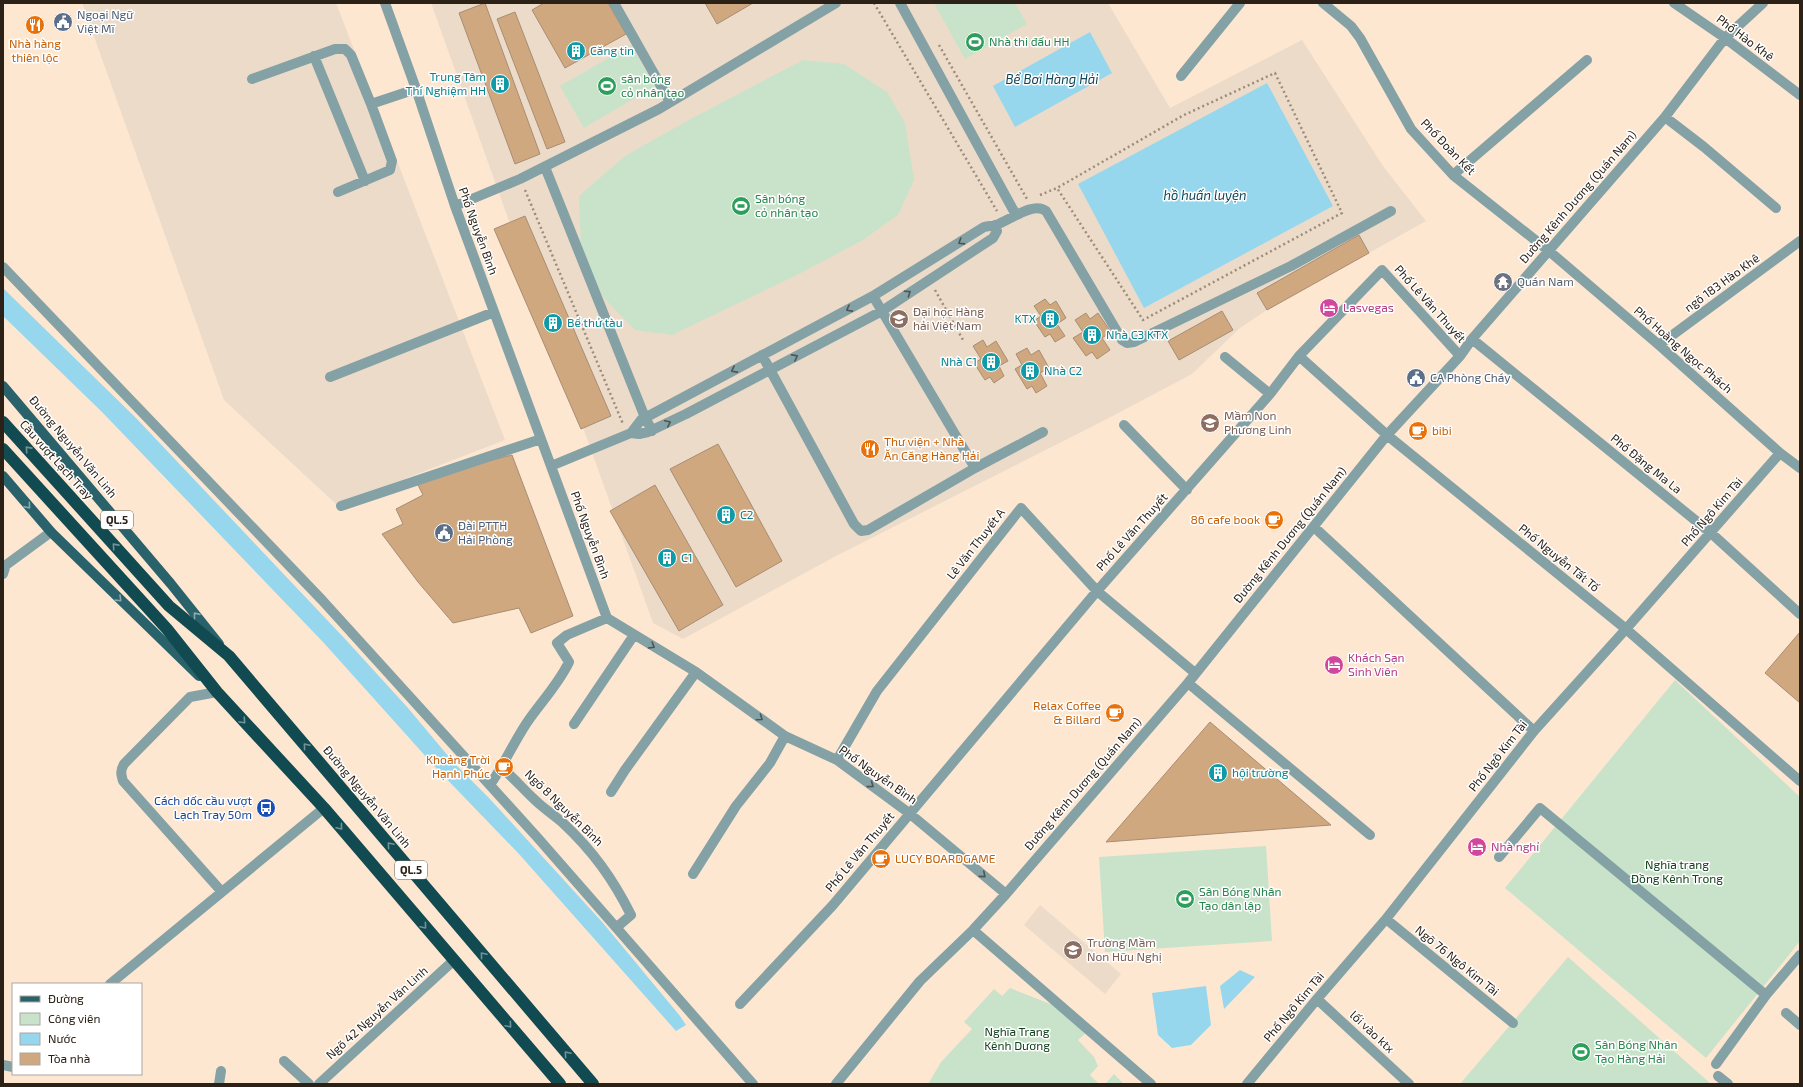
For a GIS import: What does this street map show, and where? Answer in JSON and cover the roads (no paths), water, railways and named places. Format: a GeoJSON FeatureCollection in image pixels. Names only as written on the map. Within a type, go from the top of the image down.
{"type":"FeatureCollection","features":[{"type":"Feature","properties":{"kind":"highway","name":"Cầu vượt Lạch Tray"},"geometry":{"type":"LineString","coordinates":[[3,422],[169,606]]}},
{"type":"Feature","properties":{"kind":"highway","name":"QL.5"},"geometry":{"type":"LineString","coordinates":[[3,449],[167,630],[217,692],[324,808],[453,961],[560,1084]]}},
{"type":"Feature","properties":{"kind":"highway","name":"Đường Nguyễn Văn Linh"},"geometry":{"type":"LineString","coordinates":[[169,606],[229,656],[593,1084]]}},
{"type":"Feature","properties":{"kind":"main road","name":"Đường Nguyễn Văn Linh"},"geometry":{"type":"LineString","coordinates":[[3,386],[171,584],[229,656]]}},
{"type":"Feature","properties":{"kind":"main road","name":"QL.5"},"geometry":{"type":"LineString","coordinates":[[3,476],[51,532],[217,692]]}},
{"type":"Feature","properties":{"kind":"street","name":"Phố Nguyễn Bình"},"geometry":{"type":"LineString","coordinates":[[385,3],[416,89],[455,206],[607,618],[696,672],[785,736],[837,760],[909,813],[1006,894]]}},
{"type":"Feature","properties":{"kind":"street"},"geometry":{"type":"LineString","coordinates":[[614,3],[670,102]]}},
{"type":"Feature","properties":{"kind":"street"},"geometry":{"type":"LineString","coordinates":[[455,206],[545,167],[670,102],[836,3]]}},
{"type":"Feature","properties":{"kind":"street"},"geometry":{"type":"LineString","coordinates":[[900,3],[1016,215]]}},
{"type":"Feature","properties":{"kind":"street"},"geometry":{"type":"LineString","coordinates":[[1180,76],[1240,3]]}},
{"type":"Feature","properties":{"kind":"street","name":"Phố Đoàn Kết"},"geometry":{"type":"LineString","coordinates":[[1323,3],[1351,26],[1360,38],[1411,129],[1453,175],[1549,251]]}},
{"type":"Feature","properties":{"kind":"street","name":"Phố Hào Khê"},"geometry":{"type":"LineString","coordinates":[[1674,3],[1725,38],[1800,95]]}},
{"type":"Feature","properties":{"kind":"street","name":"Đường Kênh Dương (Quán Nam)"},"geometry":{"type":"LineString","coordinates":[[836,1084],[920,981],[973,930],[1006,894],[1188,683],[1387,435],[1460,356],[1472,339],[1665,117],[1725,38],[1763,3]]}},
{"type":"Feature","properties":{"kind":"street"},"geometry":{"type":"LineString","coordinates":[[252,79],[335,49],[345,48],[351,55],[392,161],[390,170],[338,192]]}},
{"type":"Feature","properties":{"kind":"street"},"geometry":{"type":"LineString","coordinates":[[314,56],[365,181]]}},
{"type":"Feature","properties":{"kind":"street"},"geometry":{"type":"LineString","coordinates":[[1453,175],[1587,60]]}},
{"type":"Feature","properties":{"kind":"street"},"geometry":{"type":"LineString","coordinates":[[371,104],[416,89]]}},
{"type":"Feature","properties":{"kind":"street"},"geometry":{"type":"LineString","coordinates":[[1665,117],[1704,147],[1776,208]]}},
{"type":"Feature","properties":{"kind":"street"},"geometry":{"type":"LineString","coordinates":[[545,167],[652,431]]}},
{"type":"Feature","properties":{"kind":"street"},"geometry":{"type":"LineString","coordinates":[[631,433],[636,425],[645,416],[873,296],[984,228],[1038,208],[1042,208],[1046,211],[1122,340],[1127,343],[1134,342],[1291,266],[1392,211]]}},
{"type":"Feature","properties":{"kind":"street"},"geometry":{"type":"LineString","coordinates":[[551,466],[631,433],[639,434],[652,431],[882,311],[993,238],[997,231],[995,225]]}},
{"type":"Feature","properties":{"kind":"street","name":"ngõ 183 Hào Khê"},"geometry":{"type":"LineString","coordinates":[[1660,345],[1800,241]]}},
{"type":"Feature","properties":{"kind":"street","name":"Phố Hoàng Ngọc Phách"},"geometry":{"type":"LineString","coordinates":[[1549,251],[1660,345],[1780,453],[1800,468]]}},
{"type":"Feature","properties":{"kind":"street"},"geometry":{"type":"LineString","coordinates":[[3,267],[322,600],[617,927],[753,1084]]}},
{"type":"Feature","properties":{"kind":"street","name":"Phố Lê Văn Thuyết"},"geometry":{"type":"LineString","coordinates":[[740,1004],[833,905],[1097,591],[1270,394],[1300,356],[1382,270],[1460,356]]}},
{"type":"Feature","properties":{"kind":"street"},"geometry":{"type":"LineString","coordinates":[[873,296],[975,468]]}},
{"type":"Feature","properties":{"kind":"street"},"geometry":{"type":"LineString","coordinates":[[330,377],[494,312]]}},
{"type":"Feature","properties":{"kind":"street","name":"Phố Đặng Ma La"},"geometry":{"type":"LineString","coordinates":[[1472,339],[1711,533],[1800,614]]}},
{"type":"Feature","properties":{"kind":"street"},"geometry":{"type":"LineString","coordinates":[[762,355],[854,524],[861,531],[868,530],[975,468],[1043,432]]}},
{"type":"Feature","properties":{"kind":"street","name":"Phố Nguyễn Tất Tố"},"geometry":{"type":"LineString","coordinates":[[1300,356],[1387,435],[1626,629],[1800,781]]}},
{"type":"Feature","properties":{"kind":"street"},"geometry":{"type":"LineString","coordinates":[[1225,357],[1270,394]]}},
{"type":"Feature","properties":{"kind":"street"},"geometry":{"type":"LineString","coordinates":[[1124,425],[1187,490]]}},
{"type":"Feature","properties":{"kind":"street"},"geometry":{"type":"LineString","coordinates":[[341,506],[541,439]]}},
{"type":"Feature","properties":{"kind":"street","name":"Phố Ngô Kim Tài"},"geometry":{"type":"LineString","coordinates":[[1247,1084],[1317,998],[1386,919],[1534,730],[1626,629],[1780,453]]}},
{"type":"Feature","properties":{"kind":"street","name":"Lê Văn Thuyết A"},"geometry":{"type":"LineString","coordinates":[[837,760],[877,691],[1021,508],[1097,591],[1195,673]]}},
{"type":"Feature","properties":{"kind":"street"},"geometry":{"type":"LineString","coordinates":[[1314,527],[1534,730]]}},
{"type":"Feature","properties":{"kind":"street"},"geometry":{"type":"LineString","coordinates":[[4,569],[51,532]]}},
{"type":"Feature","properties":{"kind":"street"},"geometry":{"type":"LineString","coordinates":[[490,785],[502,768],[511,748],[526,723],[564,672],[569,662],[557,643],[567,635],[607,618]]}},
{"type":"Feature","properties":{"kind":"street"},"geometry":{"type":"LineString","coordinates":[[574,724],[634,635]]}},
{"type":"Feature","properties":{"kind":"street"},"geometry":{"type":"LineString","coordinates":[[611,792],[625,770],[696,672]]}},
{"type":"Feature","properties":{"kind":"street"},"geometry":{"type":"LineString","coordinates":[[1188,683],[1370,835]]}},
{"type":"Feature","properties":{"kind":"street"},"geometry":{"type":"LineString","coordinates":[[217,692],[190,697],[124,764],[120,774],[123,781],[222,892]]}},
{"type":"Feature","properties":{"kind":"street"},"geometry":{"type":"LineString","coordinates":[[692,874],[736,806],[770,763],[785,736]]}},
{"type":"Feature","properties":{"kind":"street","name":"Ngõ 8 Nguyễn Bình"},"geometry":{"type":"LineString","coordinates":[[502,768],[535,800],[562,822],[605,868],[622,896],[631,916],[617,927]]}},
{"type":"Feature","properties":{"kind":"street"},"geometry":{"type":"LineString","coordinates":[[111,983],[324,808]]}},
{"type":"Feature","properties":{"kind":"street"},"geometry":{"type":"LineString","coordinates":[[1499,858],[1540,808],[1766,995]]}},
{"type":"Feature","properties":{"kind":"street","name":"Ngõ 76 Ngô Kim Tài"},"geometry":{"type":"LineString","coordinates":[[1386,919],[1513,1023]]}},
{"type":"Feature","properties":{"kind":"street"},"geometry":{"type":"LineString","coordinates":[[973,930],[1151,1084]]}},
{"type":"Feature","properties":{"kind":"street"},"geometry":{"type":"LineString","coordinates":[[1716,1064],[1766,995],[1800,955]]}},
{"type":"Feature","properties":{"kind":"street","name":"Ngõ 42 Nguyễn Văn Linh"},"geometry":{"type":"LineString","coordinates":[[319,1084],[453,961]]}},
{"type":"Feature","properties":{"kind":"street","name":"lối vào ktx"},"geometry":{"type":"LineString","coordinates":[[1317,998],[1409,1084]]}},
{"type":"Feature","properties":{"kind":"street"},"geometry":{"type":"LineString","coordinates":[[1786,1013],[1800,1025]]}},
{"type":"Feature","properties":{"kind":"street"},"geometry":{"type":"LineString","coordinates":[[284,1061],[309,1084]]}},
{"type":"Feature","properties":{"kind":"street"},"geometry":{"type":"LineString","coordinates":[[219,1084],[221,1071]]}},
{"type":"Feature","properties":{"kind":"street"},"geometry":{"type":"LineString","coordinates":[[1718,1076],[1728,1084]]}},
{"type":"Feature","properties":{"kind":"water","name":"Bể Bơi Hàng Hải"},"geometry":{"type":"Polygon","coordinates":[[[1090,32],[1112,73],[1015,127],[993,86],[1090,32]]]}},
{"type":"Feature","properties":{"kind":"water","name":"hồ huấn luyện"},"geometry":{"type":"Polygon","coordinates":[[[1267,83],[1333,206],[1144,308],[1078,184],[1267,83]]]}},
{"type":"Feature","properties":{"kind":"water"},"geometry":{"type":"Polygon","coordinates":[[[3,288],[136,418],[346,640],[408,708],[454,763],[489,798],[603,923],[686,1025],[676,1031],[519,854],[437,769],[323,642],[102,412],[3,316],[3,288]]]}},
{"type":"Feature","properties":{"kind":"water"},"geometry":{"type":"Polygon","coordinates":[[[1240,970],[1255,977],[1224,1009],[1220,986],[1240,970]]]}},
{"type":"Feature","properties":{"kind":"water"},"geometry":{"type":"Polygon","coordinates":[[[1206,986],[1211,1025],[1191,1045],[1172,1048],[1158,1035],[1152,993],[1206,986]]]}},
{"type":"Feature","properties":{"kind":"place","name":"Ngoại Ngữ Việt Mĩ"},"geometry":{"type":"Point","coordinates":[63,22]}},
{"type":"Feature","properties":{"kind":"place","name":"Nhà hàng thiên lộc"},"geometry":{"type":"Point","coordinates":[35,25]}},
{"type":"Feature","properties":{"kind":"place","name":"Nhà thi đấu HH"},"geometry":{"type":"Point","coordinates":[975,42]}},
{"type":"Feature","properties":{"kind":"place","name":"Căng tin"},"geometry":{"type":"Point","coordinates":[576,51]}},
{"type":"Feature","properties":{"kind":"place","name":"Trung Tâm Thí Nghiệm HH"},"geometry":{"type":"Point","coordinates":[500,84]}},
{"type":"Feature","properties":{"kind":"place","name":"sân bóng cỏ nhân tạo"},"geometry":{"type":"Point","coordinates":[607,86]}},
{"type":"Feature","properties":{"kind":"place","name":"Sân bóng cỏ nhân tạo"},"geometry":{"type":"Point","coordinates":[741,206]}},
{"type":"Feature","properties":{"kind":"place","name":"Quán Nam"},"geometry":{"type":"Point","coordinates":[1503,282]}},
{"type":"Feature","properties":{"kind":"place","name":"Lasvegas"},"geometry":{"type":"Point","coordinates":[1329,308]}},
{"type":"Feature","properties":{"kind":"place","name":"Đại học Hàng hải Việt Nam"},"geometry":{"type":"Point","coordinates":[899,319]}},
{"type":"Feature","properties":{"kind":"place","name":"KTX"},"geometry":{"type":"Point","coordinates":[1050,319]}},
{"type":"Feature","properties":{"kind":"place","name":"Bể thử tàu"},"geometry":{"type":"Point","coordinates":[553,323]}},
{"type":"Feature","properties":{"kind":"place","name":"Nhà C3 KTX"},"geometry":{"type":"Point","coordinates":[1092,335]}},
{"type":"Feature","properties":{"kind":"place","name":"Nhà C1"},"geometry":{"type":"Point","coordinates":[991,362]}},
{"type":"Feature","properties":{"kind":"place","name":"Nhà C2"},"geometry":{"type":"Point","coordinates":[1030,371]}},
{"type":"Feature","properties":{"kind":"place","name":"CA Phòng Cháy"},"geometry":{"type":"Point","coordinates":[1416,378]}},
{"type":"Feature","properties":{"kind":"place","name":"Mầm Non Phương Linh"},"geometry":{"type":"Point","coordinates":[1210,423]}},
{"type":"Feature","properties":{"kind":"place","name":"bibi"},"geometry":{"type":"Point","coordinates":[1418,431]}},
{"type":"Feature","properties":{"kind":"place","name":"Thư viện + Nhà Ăn Căng Hàng Hải"},"geometry":{"type":"Point","coordinates":[870,449]}},
{"type":"Feature","properties":{"kind":"place","name":"C2"},"geometry":{"type":"Point","coordinates":[726,515]}},
{"type":"Feature","properties":{"kind":"place","name":"86 cafe book"},"geometry":{"type":"Point","coordinates":[1274,520]}},
{"type":"Feature","properties":{"kind":"place","name":"Đài PTTH Hải Phòng"},"geometry":{"type":"Point","coordinates":[444,533]}},
{"type":"Feature","properties":{"kind":"place","name":"C1"},"geometry":{"type":"Point","coordinates":[667,558]}},
{"type":"Feature","properties":{"kind":"place","name":"Khách Sạn Sinh Viên"},"geometry":{"type":"Point","coordinates":[1334,665]}},
{"type":"Feature","properties":{"kind":"place","name":"Relax Coffee & Billard"},"geometry":{"type":"Point","coordinates":[1115,713]}},
{"type":"Feature","properties":{"kind":"place","name":"Khoảng Trời Hạnh Phúc"},"geometry":{"type":"Point","coordinates":[504,767]}},
{"type":"Feature","properties":{"kind":"place","name":"hội trường"},"geometry":{"type":"Point","coordinates":[1218,773]}},
{"type":"Feature","properties":{"kind":"place","name":"Cách dốc cầu vượt Lạch Tray 50m"},"geometry":{"type":"Point","coordinates":[266,808]}},
{"type":"Feature","properties":{"kind":"place","name":"Nhà nghỉ"},"geometry":{"type":"Point","coordinates":[1477,847]}},
{"type":"Feature","properties":{"kind":"place","name":"LUCY BOARDGAME"},"geometry":{"type":"Point","coordinates":[881,859]}},
{"type":"Feature","properties":{"kind":"place","name":"Sân Bóng Nhân Tạo dân lập"},"geometry":{"type":"Point","coordinates":[1185,899]}},
{"type":"Feature","properties":{"kind":"place","name":"Trường Mầm Non Hữu Nghị"},"geometry":{"type":"Point","coordinates":[1073,950]}},
{"type":"Feature","properties":{"kind":"place","name":"Sân Bóng Nhân Tạo Hàng Hải"},"geometry":{"type":"Point","coordinates":[1581,1052]}},
{"type":"Feature","properties":{"kind":"park label","name":"Nghĩa trang Đồng Kênh Trong"},"geometry":{"type":"Point","coordinates":[1677,872]}},
{"type":"Feature","properties":{"kind":"park label","name":"Nghĩa Trang Kênh Dương"},"geometry":{"type":"Point","coordinates":[1017,1039]}}]}
